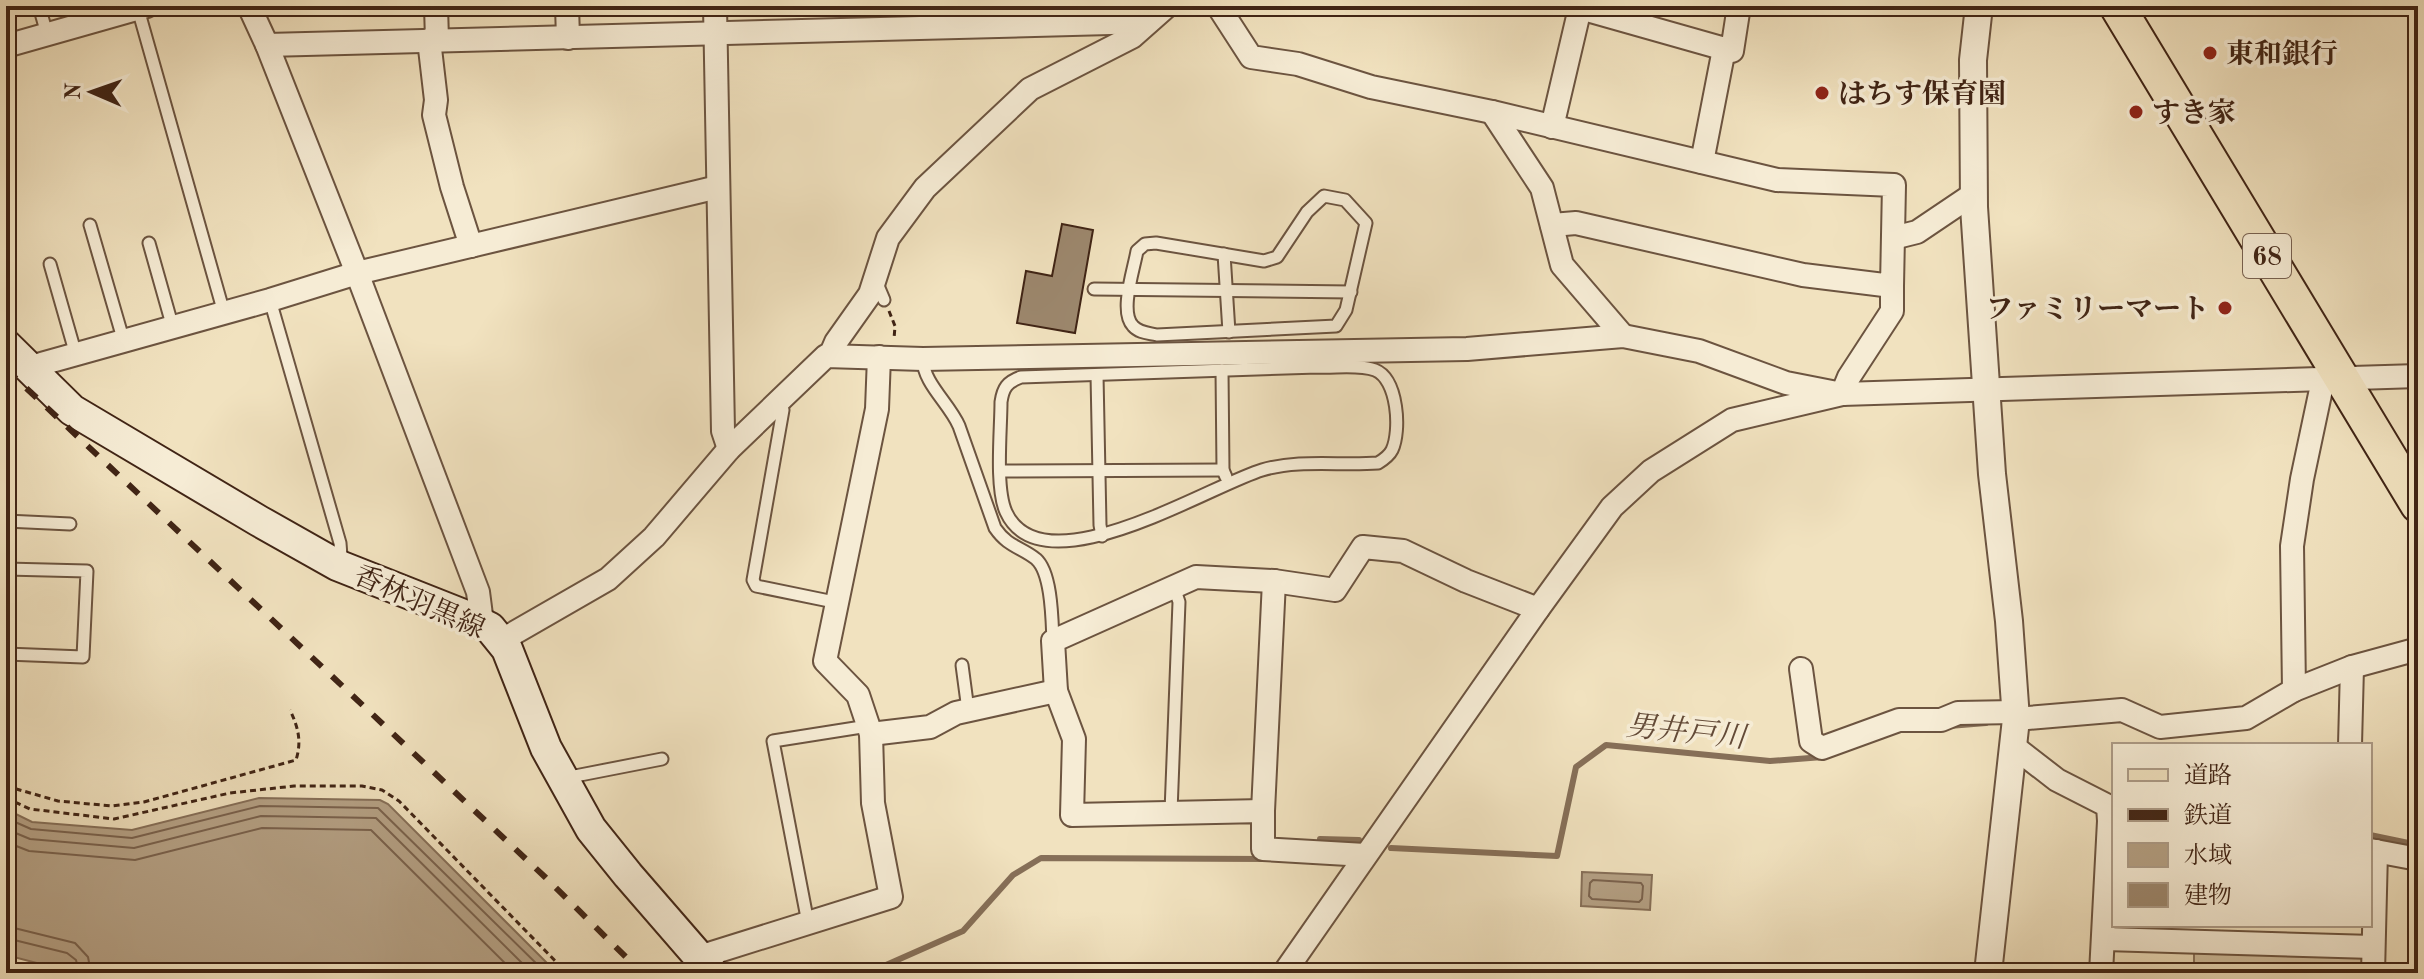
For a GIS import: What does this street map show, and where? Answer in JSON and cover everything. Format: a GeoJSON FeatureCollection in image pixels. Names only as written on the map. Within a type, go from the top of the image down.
{"type":"FeatureCollection","features":[{"type":"Feature","properties":{"kind":"main road","name":"68"},"geometry":{"type":"LineString","coordinates":[[2117,6],[2333,380],[2418,505]]}},
{"type":"Feature","properties":{"kind":"main road","name":"香林羽黒線"},"geometry":{"type":"LineString","coordinates":[[6,345],[72,410],[337,565],[492,632],[563,782],[607,851],[707,966]]}},
{"type":"Feature","properties":{"kind":"street"},"geometry":{"type":"LineString","coordinates":[[249,6],[357,273],[492,632],[512,632],[608,579],[654,537],[729,449],[819,361],[830,356],[886,354],[923,359],[1467,349],[1623,336],[1699,351],[1786,383],[1842,394]]}},
{"type":"Feature","properties":{"kind":"street"},"geometry":{"type":"LineString","coordinates":[[436,6],[434,115],[471,246]]}},
{"type":"Feature","properties":{"kind":"street"},"geometry":{"type":"LineString","coordinates":[[567,6],[568,38]]}},
{"type":"Feature","properties":{"kind":"street"},"geometry":{"type":"LineString","coordinates":[[715,6],[723,431],[729,449]]}},
{"type":"Feature","properties":{"kind":"street"},"geometry":{"type":"LineString","coordinates":[[267,45],[568,38],[1135,17],[1167,6]]}},
{"type":"Feature","properties":{"kind":"street"},"geometry":{"type":"LineString","coordinates":[[1218,6],[1251,57],[1298,64],[1371,87],[1492,112],[1777,180],[1894,185],[1892,311],[1849,377],[1842,394]]}},
{"type":"Feature","properties":{"kind":"street"},"geometry":{"type":"LineString","coordinates":[[1552,127],[1580,8],[1732,51],[1739,6]]}},
{"type":"Feature","properties":{"kind":"street"},"geometry":{"type":"LineString","coordinates":[[1979,6],[1973,60],[1974,198],[1992,474],[2009,621],[2016,716],[1988,973]]}},
{"type":"Feature","properties":{"kind":"street"},"geometry":{"type":"LineString","coordinates":[[6,46],[142,7]]}},
{"type":"Feature","properties":{"kind":"street"},"geometry":{"type":"LineString","coordinates":[[830,356],[836,342],[870,294],[880,291],[888,238],[925,188],[1030,89],[1132,37],[1135,17]]}},
{"type":"Feature","properties":{"kind":"street"},"geometry":{"type":"LineString","coordinates":[[1702,162],[1724,49]]}},
{"type":"Feature","properties":{"kind":"street"},"geometry":{"type":"LineString","coordinates":[[1492,112],[1542,188],[1562,265],[1623,336]]}},
{"type":"Feature","properties":{"kind":"street"},"geometry":{"type":"LineString","coordinates":[[32,371],[41,364],[357,273],[718,187]]}},
{"type":"Feature","properties":{"kind":"street"},"geometry":{"type":"LineString","coordinates":[[1893,238],[1917,232],[1966,199],[1974,198]]}},
{"type":"Feature","properties":{"kind":"street"},"geometry":{"type":"LineString","coordinates":[[1552,225],[1576,223],[1803,275],[1892,286]]}},
{"type":"Feature","properties":{"kind":"street"},"geometry":{"type":"LineString","coordinates":[[707,966],[712,953],[891,897],[873,803],[870,730],[858,695],[825,661],[839,603],[886,354]]}},
{"type":"Feature","properties":{"kind":"street"},"geometry":{"type":"LineString","coordinates":[[1284,973],[1612,507],[1651,471],[1732,420],[1842,394],[2418,376]]}},
{"type":"Feature","properties":{"kind":"street"},"geometry":{"type":"LineString","coordinates":[[2294,690],[2292,546],[2302,479],[2333,380]]}},
{"type":"Feature","properties":{"kind":"street"},"geometry":{"type":"LineString","coordinates":[[1263,811],[1072,815],[1074,739],[1056,691],[1053,641],[1196,577],[1274,581],[1335,590],[1363,547],[1403,551],[1466,581],[1538,609]]}},
{"type":"Feature","properties":{"kind":"street"},"geometry":{"type":"LineString","coordinates":[[1274,581],[1263,849],[1365,855]]}},
{"type":"Feature","properties":{"kind":"street"},"geometry":{"type":"LineString","coordinates":[[1801,669],[1811,741],[1822,748],[1899,720],[1941,720],[1958,713],[2016,716],[2122,710],[2160,727],[2246,718],[2294,690],[2352,667],[2418,649]]}},
{"type":"Feature","properties":{"kind":"street"},"geometry":{"type":"LineString","coordinates":[[2350,743],[2352,667]]}},
{"type":"Feature","properties":{"kind":"street"},"geometry":{"type":"LineString","coordinates":[[870,730],[930,727],[956,713],[1056,691]]}},
{"type":"Feature","properties":{"kind":"street"},"geometry":{"type":"LineString","coordinates":[[2013,746],[2057,780],[2108,806],[2111,821],[2101,973]]}},
{"type":"Feature","properties":{"kind":"street"},"geometry":{"type":"LineString","coordinates":[[2373,973],[2373,850],[2418,859]]}},
{"type":"Feature","properties":{"kind":"street"},"geometry":{"type":"LineString","coordinates":[[2105,939],[2373,947]]}},
{"type":"Feature","properties":{"kind":"lane"},"geometry":{"type":"LineString","coordinates":[[39,6],[47,34]]}},
{"type":"Feature","properties":{"kind":"lane"},"geometry":{"type":"LineString","coordinates":[[142,7],[224,313]]}},
{"type":"Feature","properties":{"kind":"lane"},"geometry":{"type":"LineString","coordinates":[[1324,196],[1345,200],[1366,223],[1351,292],[1341,321],[1336,326],[1157,335],[1138,331],[1131,325],[1127,316],[1129,291],[1137,251],[1145,244],[1156,243],[1264,261],[1277,257],[1316,201],[1324,196]]}},
{"type":"Feature","properties":{"kind":"lane"},"geometry":{"type":"LineString","coordinates":[[90,225],[124,342]]}},
{"type":"Feature","properties":{"kind":"lane"},"geometry":{"type":"LineString","coordinates":[[149,243],[173,328]]}},
{"type":"Feature","properties":{"kind":"lane"},"geometry":{"type":"LineString","coordinates":[[1224,254],[1229,332]]}},
{"type":"Feature","properties":{"kind":"lane"},"geometry":{"type":"LineString","coordinates":[[50,264],[76,355]]}},
{"type":"Feature","properties":{"kind":"lane"},"geometry":{"type":"LineString","coordinates":[[1094,289],[1351,292]]}},
{"type":"Feature","properties":{"kind":"lane"},"geometry":{"type":"LineString","coordinates":[[270,300],[340,543],[341,556],[337,565]]}},
{"type":"Feature","properties":{"kind":"lane"},"geometry":{"type":"LineString","coordinates":[[923,359],[923,371],[952,410],[959,426],[995,528],[1014,548],[1039,561],[1043,569],[1053,641]]}},
{"type":"Feature","properties":{"kind":"lane"},"geometry":{"type":"LineString","coordinates":[[1318,367],[1373,369],[1382,374],[1390,385],[1395,409],[1392,450],[1378,463],[1276,467],[1229,483],[1102,536],[1035,540],[1023,533],[1005,511],[1001,471],[1003,391],[1009,381],[1021,377],[1097,375],[1318,367]]}},
{"type":"Feature","properties":{"kind":"lane"},"geometry":{"type":"LineString","coordinates":[[1222,370],[1223,470],[1229,483]]}},
{"type":"Feature","properties":{"kind":"lane"},"geometry":{"type":"LineString","coordinates":[[1097,375],[1102,536]]}},
{"type":"Feature","properties":{"kind":"lane"},"geometry":{"type":"LineString","coordinates":[[777,402],[783,410],[753,580],[756,586],[839,603]]}},
{"type":"Feature","properties":{"kind":"lane"},"geometry":{"type":"LineString","coordinates":[[1001,471],[1223,470]]}},
{"type":"Feature","properties":{"kind":"lane"},"geometry":{"type":"LineString","coordinates":[[6,521],[70,524]]}},
{"type":"Feature","properties":{"kind":"lane"},"geometry":{"type":"LineString","coordinates":[[6,569],[87,571],[83,657],[6,654]]}},
{"type":"Feature","properties":{"kind":"lane"},"geometry":{"type":"LineString","coordinates":[[1171,812],[1179,602],[1174,587]]}},
{"type":"Feature","properties":{"kind":"lane"},"geometry":{"type":"LineString","coordinates":[[962,665],[968,710]]}},
{"type":"Feature","properties":{"kind":"lane"},"geometry":{"type":"LineString","coordinates":[[808,923],[773,741],[870,730]]}},
{"type":"Feature","properties":{"kind":"lane"},"geometry":{"type":"LineString","coordinates":[[563,782],[575,776],[662,759]]}},
{"type":"Feature","properties":{"kind":"path"},"geometry":{"type":"LineString","coordinates":[[880,291],[895,326],[886,354]]}},
{"type":"Feature","properties":{"kind":"path"},"geometry":{"type":"LineString","coordinates":[[6,786],[58,801],[112,806],[144,802],[296,760],[300,746],[297,725],[290,710]]}},
{"type":"Feature","properties":{"kind":"path"},"geometry":{"type":"LineString","coordinates":[[6,798],[30,809],[114,819],[230,793],[321,786],[362,786],[382,790],[399,801],[567,973]]}},
{"type":"Feature","properties":{"kind":"path"},"geometry":{"type":"LineString","coordinates":[[6,968],[32,973]]}},
{"type":"Feature","properties":{"kind":"shaded area"},"geometry":{"type":"Polygon","coordinates":[[[2194,950],[2359,956],[2363,961],[2363,973],[2194,973],[2194,950]]]}},
{"type":"Feature","properties":{"kind":"water"},"geometry":{"type":"Polygon","coordinates":[[[259,798],[380,800],[388,804],[557,973],[75,973],[6,955],[6,809],[32,822],[132,830],[259,798]]]}},
{"type":"Feature","properties":{"kind":"water"},"geometry":{"type":"Polygon","coordinates":[[[1582,872],[1652,875],[1650,910],[1581,906],[1582,872]]]}},
{"type":"Feature","properties":{"kind":"building"},"geometry":{"type":"Polygon","coordinates":[[[1062,224],[1093,230],[1075,333],[1017,323],[1026,271],[1052,276],[1062,224]]]}},
{"type":"Feature","properties":{"kind":"waterway","name":"男井戸川"},"geometry":{"type":"LineString","coordinates":[[1949,726],[1986,723]]}},
{"type":"Feature","properties":{"kind":"waterway","name":"男井戸川"},"geometry":{"type":"LineString","coordinates":[[1391,848],[1557,856],[1576,767],[1606,745],[1770,761],[1823,757]]}},
{"type":"Feature","properties":{"kind":"waterway","name":"男井戸川"},"geometry":{"type":"LineString","coordinates":[[2372,835],[2418,845]]}},
{"type":"Feature","properties":{"kind":"waterway","name":"男井戸川"},"geometry":{"type":"LineString","coordinates":[[1320,839],[1359,840]]}},
{"type":"Feature","properties":{"kind":"waterway","name":"男井戸川"},"geometry":{"type":"LineString","coordinates":[[873,973],[963,931],[1013,875],[1041,858],[1266,859]]}},
{"type":"Feature","properties":{"kind":"railway"},"geometry":{"type":"LineString","coordinates":[[6,369],[545,877],[642,973]]}},
{"type":"Feature","properties":{"kind":"place","name":"東和銀行"},"geometry":{"type":"Point","coordinates":[2210,53]}},
{"type":"Feature","properties":{"kind":"place","name":"はちす保育園"},"geometry":{"type":"Point","coordinates":[1822,93]}},
{"type":"Feature","properties":{"kind":"place","name":"すき家"},"geometry":{"type":"Point","coordinates":[2136,112]}},
{"type":"Feature","properties":{"kind":"place","name":"ファミリーマート"},"geometry":{"type":"Point","coordinates":[2225,308]}}]}
